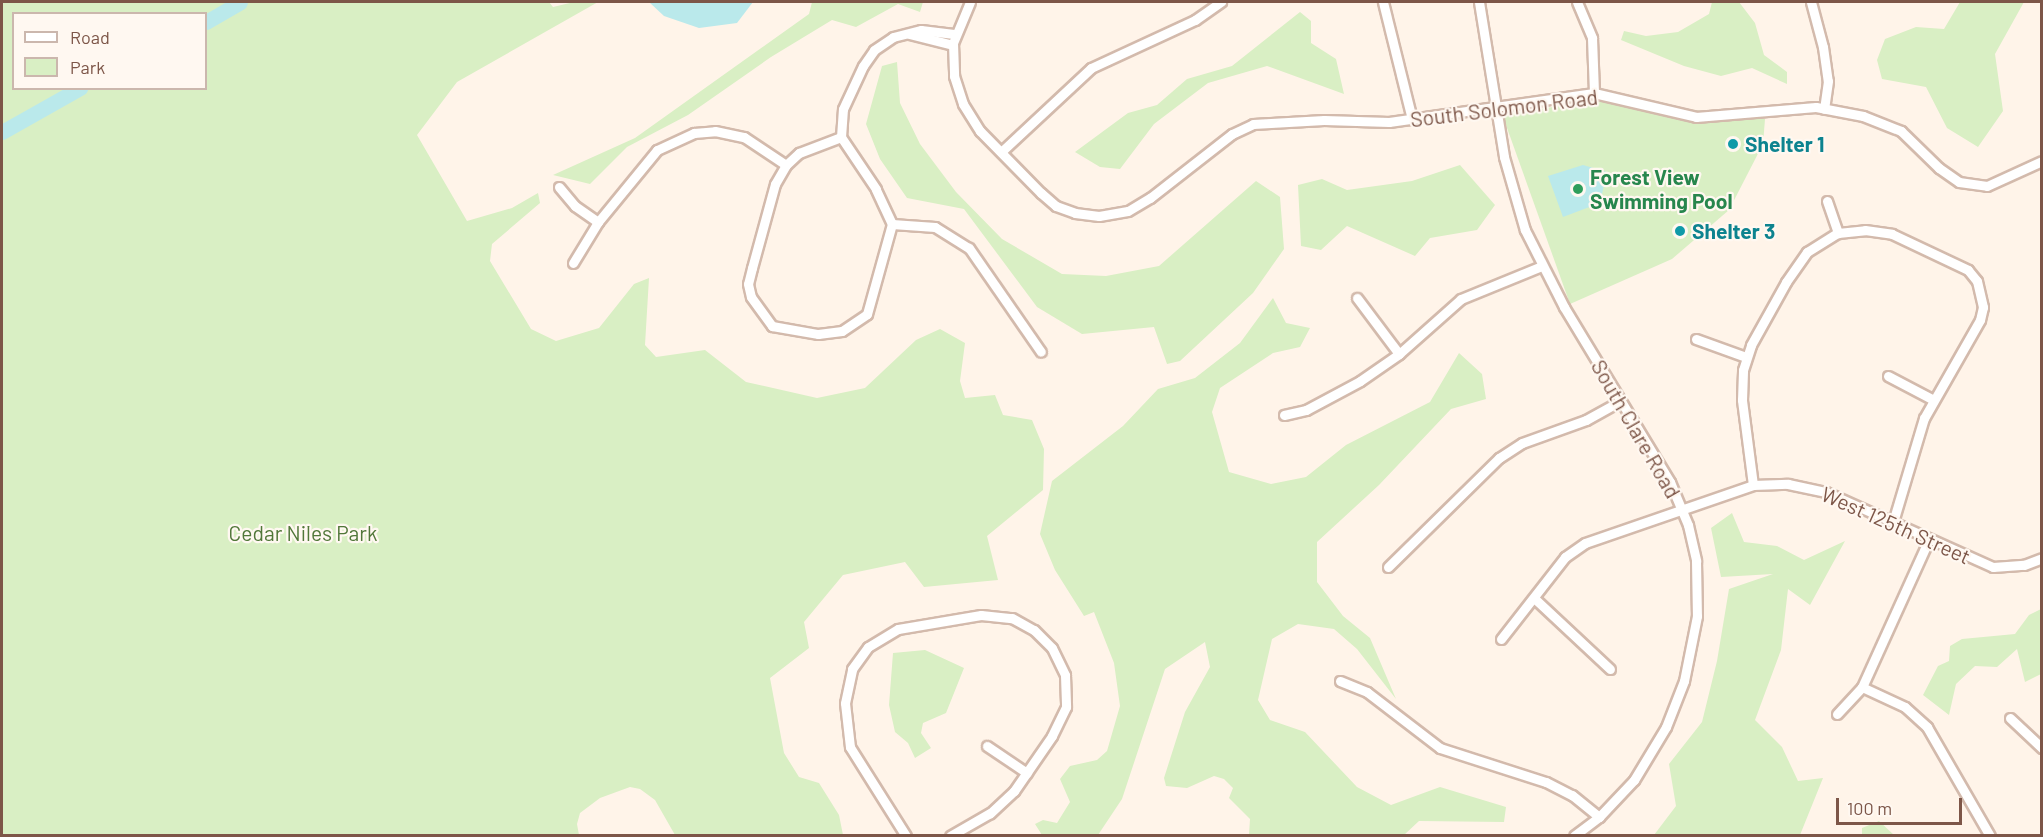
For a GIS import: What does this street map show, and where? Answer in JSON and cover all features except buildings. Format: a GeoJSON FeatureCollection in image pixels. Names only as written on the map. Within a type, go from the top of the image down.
{"type":"FeatureCollection","features":[{"type":"Feature","properties":{"kind":"street"},"geometry":{"type":"LineString","coordinates":[[842,137],[799,153],[786,165],[775,184],[748,284],[759,312],[772,326],[818,334],[856,324],[867,314],[874,296],[892,224],[876,189],[842,137],[843,109],[862,66],[874,50],[893,37],[921,30],[954,34],[970,2]]}},
{"type":"Feature","properties":{"kind":"street"},"geometry":{"type":"LineString","coordinates":[[1001,152],[1091,68],[1195,20],[1221,2]]}},
{"type":"Feature","properties":{"kind":"street"},"geometry":{"type":"LineString","coordinates":[[1383,2],[1412,119]]}},
{"type":"Feature","properties":{"kind":"street","name":"South Clare Road"},"geometry":{"type":"LineString","coordinates":[[1479,2],[1496,108],[1514,196],[1542,266],[1662,469],[1681,508],[1696,561],[1697,605],[1684,681],[1666,728],[1634,780],[1599,818],[1574,836]]}},
{"type":"Feature","properties":{"kind":"street"},"geometry":{"type":"LineString","coordinates":[[1577,2],[1592,38],[1594,93]]}},
{"type":"Feature","properties":{"kind":"street"},"geometry":{"type":"LineString","coordinates":[[1811,2],[1826,69],[1824,108]]}},
{"type":"Feature","properties":{"kind":"street"},"geometry":{"type":"LineString","coordinates":[[909,34],[953,45]]}},
{"type":"Feature","properties":{"kind":"street","name":"South Solomon Road"},"geometry":{"type":"LineString","coordinates":[[954,34],[954,76],[963,104],[1001,152],[1056,206],[1075,213],[1099,216],[1128,211],[1150,198],[1232,134],[1253,124],[1412,119],[1594,93],[1696,117],[1781,107],[1824,108],[1863,116],[1901,131],[1939,168],[1959,182],[1987,186],[2042,161]]}},
{"type":"Feature","properties":{"kind":"street"},"geometry":{"type":"LineString","coordinates":[[573,263],[598,222],[643,162],[673,141],[694,133],[716,131],[744,137],[786,165]]}},
{"type":"Feature","properties":{"kind":"street"},"geometry":{"type":"LineString","coordinates":[[559,187],[575,206],[598,222]]}},
{"type":"Feature","properties":{"kind":"street"},"geometry":{"type":"LineString","coordinates":[[1827,201],[1838,233]]}},
{"type":"Feature","properties":{"kind":"street"},"geometry":{"type":"LineString","coordinates":[[892,224],[935,227],[954,235],[969,248],[1041,352]]}},
{"type":"Feature","properties":{"kind":"street"},"geometry":{"type":"LineString","coordinates":[[1753,485],[1742,400],[1746,357],[1796,266],[1807,252],[1838,233],[1865,230],[1892,234],[1956,261],[1977,281],[1983,307],[1980,320],[1932,399],[1893,522]]}},
{"type":"Feature","properties":{"kind":"street"},"geometry":{"type":"LineString","coordinates":[[1284,415],[1323,402],[1399,354],[1461,300],[1542,266]]}},
{"type":"Feature","properties":{"kind":"street"},"geometry":{"type":"LineString","coordinates":[[1357,298],[1399,354]]}},
{"type":"Feature","properties":{"kind":"street"},"geometry":{"type":"LineString","coordinates":[[1696,339],[1746,357]]}},
{"type":"Feature","properties":{"kind":"street"},"geometry":{"type":"LineString","coordinates":[[1888,376],[1932,399]]}},
{"type":"Feature","properties":{"kind":"street"},"geometry":{"type":"LineString","coordinates":[[1388,567],[1499,458],[1522,443],[1586,420],[1620,401]]}},
{"type":"Feature","properties":{"kind":"street","name":"West 125th Street"},"geometry":{"type":"LineString","coordinates":[[1501,639],[1565,557],[1585,543],[1753,485],[1806,486],[1993,567],[2024,565],[2042,558]]}},
{"type":"Feature","properties":{"kind":"street"},"geometry":{"type":"LineString","coordinates":[[1837,714],[1862,687],[1929,539]]}},
{"type":"Feature","properties":{"kind":"street"},"geometry":{"type":"LineString","coordinates":[[1534,598],[1610,669]]}},
{"type":"Feature","properties":{"kind":"street"},"geometry":{"type":"LineString","coordinates":[[906,836],[854,757],[846,727],[845,691],[852,669],[868,647],[886,634],[910,626],[999,615],[1023,623],[1044,638],[1065,675],[1066,706],[1052,736],[1027,773],[1001,804],[951,836]]}},
{"type":"Feature","properties":{"kind":"street"},"geometry":{"type":"LineString","coordinates":[[1340,681],[1367,692],[1440,748],[1546,782],[1572,795],[1599,818]]}},
{"type":"Feature","properties":{"kind":"street"},"geometry":{"type":"LineString","coordinates":[[1862,687],[1905,707],[1927,727],[1990,836]]}},
{"type":"Feature","properties":{"kind":"street"},"geometry":{"type":"LineString","coordinates":[[2010,718],[2042,748]]}},
{"type":"Feature","properties":{"kind":"street"},"geometry":{"type":"LineString","coordinates":[[987,746],[1027,773]]}},
{"type":"Feature","properties":{"kind":"green space","name":"Cedar Niles Park"},"geometry":{"type":"Polygon","coordinates":[[[2,2],[549,2],[553,7],[574,2],[598,2],[457,82],[417,135],[467,221],[512,208],[538,193],[540,203],[492,244],[490,261],[531,329],[556,341],[599,328],[634,284],[649,278],[645,345],[656,357],[705,350],[746,382],[817,398],[865,388],[916,340],[940,329],[965,343],[960,381],[965,398],[995,395],[1003,415],[1032,420],[1044,449],[1043,490],[987,536],[998,580],[924,587],[905,562],[843,575],[804,622],[809,648],[770,678],[784,753],[799,777],[819,783],[839,815],[843,835],[675,835],[655,800],[640,789],[630,787],[600,798],[580,813],[577,824],[579,835],[2,835],[2,2]]]}},
{"type":"Feature","properties":{"kind":"green space"},"geometry":{"type":"Polygon","coordinates":[[[812,2],[923,2],[920,12],[898,4],[856,27],[832,20],[771,57],[688,115],[627,147],[590,184],[553,175],[635,138],[809,14],[812,2]]]}},
{"type":"Feature","properties":{"kind":"green space"},"geometry":{"type":"Polygon","coordinates":[[[1712,2],[1739,2],[1755,23],[1764,55],[1787,72],[1787,84],[1752,68],[1721,76],[1684,66],[1621,40],[1624,31],[1646,36],[1678,32],[1709,14],[1712,2]]]}},
{"type":"Feature","properties":{"kind":"green space"},"geometry":{"type":"Polygon","coordinates":[[[1960,2],[2024,2],[1995,54],[2003,111],[1978,147],[1947,128],[1926,87],[1882,79],[1877,60],[1885,39],[1916,27],[1944,29],[1960,2]]]}},
{"type":"Feature","properties":{"kind":"green space"},"geometry":{"type":"Polygon","coordinates":[[[1300,12],[1311,21],[1311,43],[1336,59],[1344,94],[1267,66],[1208,83],[1154,124],[1120,169],[1100,167],[1075,152],[1128,113],[1157,105],[1187,79],[1232,66],[1300,12]]]}},
{"type":"Feature","properties":{"kind":"green space"},"geometry":{"type":"Polygon","coordinates":[[[897,62],[900,103],[920,144],[956,192],[1002,239],[1062,274],[1106,276],[1159,266],[1256,181],[1280,197],[1284,249],[1253,293],[1180,361],[1167,364],[1154,327],[1082,334],[1037,307],[964,209],[907,198],[880,159],[866,124],[882,66],[897,62]]]}},
{"type":"Feature","properties":{"kind":"green space"},"geometry":{"type":"Polygon","coordinates":[[[1610,99],[1765,119],[1763,144],[1729,210],[1672,259],[1570,304],[1502,114],[1610,99]]]}},
{"type":"Feature","properties":{"kind":"green space"},"geometry":{"type":"Polygon","coordinates":[[[1460,165],[1495,205],[1477,230],[1430,238],[1415,256],[1347,226],[1321,250],[1301,246],[1298,185],[1322,179],[1347,190],[1412,181],[1460,165]]]}},
{"type":"Feature","properties":{"kind":"green space"},"geometry":{"type":"Polygon","coordinates":[[[1273,298],[1286,323],[1310,328],[1300,347],[1273,353],[1220,388],[1212,412],[1229,472],[1271,484],[1306,477],[1346,445],[1430,402],[1459,353],[1482,374],[1486,399],[1451,409],[1379,485],[1317,542],[1317,582],[1343,616],[1370,638],[1396,699],[1357,649],[1334,629],[1298,624],[1272,639],[1258,700],[1270,720],[1305,732],[1357,787],[1391,805],[1440,787],[1506,807],[1504,822],[1419,821],[1404,835],[1249,835],[1250,819],[1229,798],[1233,788],[1224,779],[1214,776],[1187,788],[1166,786],[1164,778],[1185,712],[1210,667],[1205,642],[1165,669],[1122,799],[1098,835],[1042,835],[1035,824],[1043,820],[1057,823],[1070,802],[1060,779],[1070,766],[1097,760],[1107,751],[1120,706],[1114,663],[1094,612],[1084,616],[1055,570],[1040,534],[1052,481],[1123,426],[1158,389],[1195,378],[1240,343],[1273,298]]]}},
{"type":"Feature","properties":{"kind":"green space"},"geometry":{"type":"Polygon","coordinates":[[[1732,513],[1744,542],[1777,546],[1804,560],[1845,541],[1810,605],[1788,589],[1781,650],[1755,720],[1782,747],[1798,781],[1823,778],[1800,835],[1654,835],[1676,806],[1669,764],[1702,722],[1717,661],[1729,589],[1773,574],[1721,577],[1711,528],[1732,513]]]}},
{"type":"Feature","properties":{"kind":"green space"},"geometry":{"type":"Polygon","coordinates":[[[2041,609],[2041,674],[2025,682],[2017,649],[1997,667],[1975,666],[1956,684],[1949,715],[1923,695],[1938,666],[1949,661],[1950,646],[1962,639],[2015,634],[2029,615],[2041,609]]]}},
{"type":"Feature","properties":{"kind":"green space"},"geometry":{"type":"Polygon","coordinates":[[[925,650],[964,668],[946,713],[923,723],[921,733],[931,748],[915,758],[908,743],[895,732],[889,705],[893,653],[925,650]]]}},
{"type":"Feature","properties":{"kind":"green space"},"geometry":{"type":"Polygon","coordinates":[[[1879,821],[1894,835],[1862,835],[1862,828],[1879,821]]]}},
{"type":"Feature","properties":{"kind":"water"},"geometry":{"type":"Polygon","coordinates":[[[649,2],[753,2],[737,23],[699,28],[664,16],[649,2]]]}},
{"type":"Feature","properties":{"kind":"water","name":"Forest View Swimming Pool"},"geometry":{"type":"Polygon","coordinates":[[[1583,165],[1607,172],[1600,203],[1563,217],[1548,176],[1583,165]]]}},
{"type":"Feature","properties":{"kind":"waterway"},"geometry":{"type":"LineString","coordinates":[[207,21],[240,2]]}},
{"type":"Feature","properties":{"kind":"waterway"},"geometry":{"type":"LineString","coordinates":[[2,132],[76,90]]}},
{"type":"Feature","properties":{"kind":"place","name":"Shelter 1"},"geometry":{"type":"Point","coordinates":[1733,144]}},
{"type":"Feature","properties":{"kind":"place","name":"Forest View Swimming Pool"},"geometry":{"type":"Point","coordinates":[1578,189]}},
{"type":"Feature","properties":{"kind":"place","name":"Shelter 3"},"geometry":{"type":"Point","coordinates":[1680,231]}}]}
